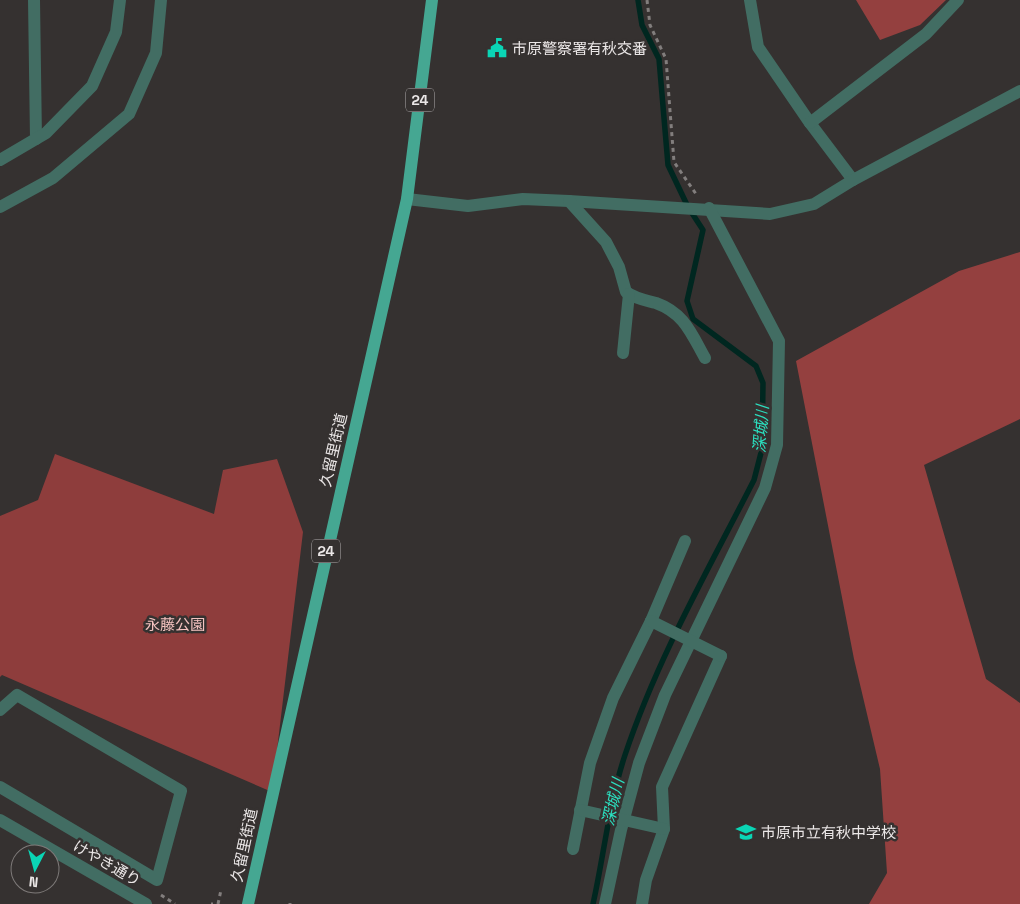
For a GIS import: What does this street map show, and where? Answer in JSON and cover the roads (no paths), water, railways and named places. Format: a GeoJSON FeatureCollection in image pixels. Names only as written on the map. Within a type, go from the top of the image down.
{"type":"FeatureCollection","features":[{"type":"Feature","properties":{"kind":"main road","name":"久留里街道"},"geometry":{"type":"LineString","coordinates":[[248,904],[407,199],[432,0]]}},
{"type":"Feature","properties":{"kind":"street"},"geometry":{"type":"LineString","coordinates":[[34,0],[36,139]]}},
{"type":"Feature","properties":{"kind":"street"},"geometry":{"type":"LineString","coordinates":[[0,160],[46,133],[92,86],[116,32],[120,0]]}},
{"type":"Feature","properties":{"kind":"street"},"geometry":{"type":"LineString","coordinates":[[0,207],[53,178],[129,114],[156,54],[161,0]]}},
{"type":"Feature","properties":{"kind":"street"},"geometry":{"type":"LineString","coordinates":[[750,0],[758,47],[810,124],[853,180]]}},
{"type":"Feature","properties":{"kind":"street"},"geometry":{"type":"LineString","coordinates":[[810,124],[926,34],[958,0]]}},
{"type":"Feature","properties":{"kind":"street"},"geometry":{"type":"LineString","coordinates":[[407,199],[468,206],[523,200],[570,201],[709,208],[770,214],[814,204],[853,180],[1020,91]]}},
{"type":"Feature","properties":{"kind":"street"},"geometry":{"type":"LineString","coordinates":[[570,201],[606,242],[629,294],[623,353]]}},
{"type":"Feature","properties":{"kind":"street"},"geometry":{"type":"LineString","coordinates":[[605,904],[621,830],[642,754],[665,695],[765,488],[777,445],[779,341],[709,208]]}},
{"type":"Feature","properties":{"kind":"street"},"geometry":{"type":"LineString","coordinates":[[629,294],[678,314],[705,358]]}},
{"type":"Feature","properties":{"kind":"street"},"geometry":{"type":"LineString","coordinates":[[573,849],[590,764],[613,698],[652,621],[685,541]]}},
{"type":"Feature","properties":{"kind":"street"},"geometry":{"type":"LineString","coordinates":[[642,904],[646,880],[664,829],[662,787],[721,656],[652,621]]}},
{"type":"Feature","properties":{"kind":"street"},"geometry":{"type":"LineString","coordinates":[[0,710],[17,695],[181,791],[157,880],[0,787]]}},
{"type":"Feature","properties":{"kind":"street"},"geometry":{"type":"LineString","coordinates":[[580,810],[664,829]]}},
{"type":"Feature","properties":{"kind":"street","name":"けやき通り"},"geometry":{"type":"LineString","coordinates":[[0,820],[146,904]]}},
{"type":"Feature","properties":{"kind":"waterway","name":"深城川"},"geometry":{"type":"LineString","coordinates":[[593,904],[619,773],[638,719],[684,615],[754,480],[762,449],[763,383],[756,366],[693,319],[687,301],[703,230],[688,207],[668,165],[659,59],[642,25],[638,0]]}},
{"type":"Feature","properties":{"kind":"place","name":"市原警察署有秋交番"},"geometry":{"type":"Point","coordinates":[497,48]}},
{"type":"Feature","properties":{"kind":"place","name":"市原市立有秋中学校"},"geometry":{"type":"Point","coordinates":[746,832]}},
{"type":"Feature","properties":{"kind":"park label","name":"永藤公園"},"geometry":{"type":"Point","coordinates":[175,624]}}]}
